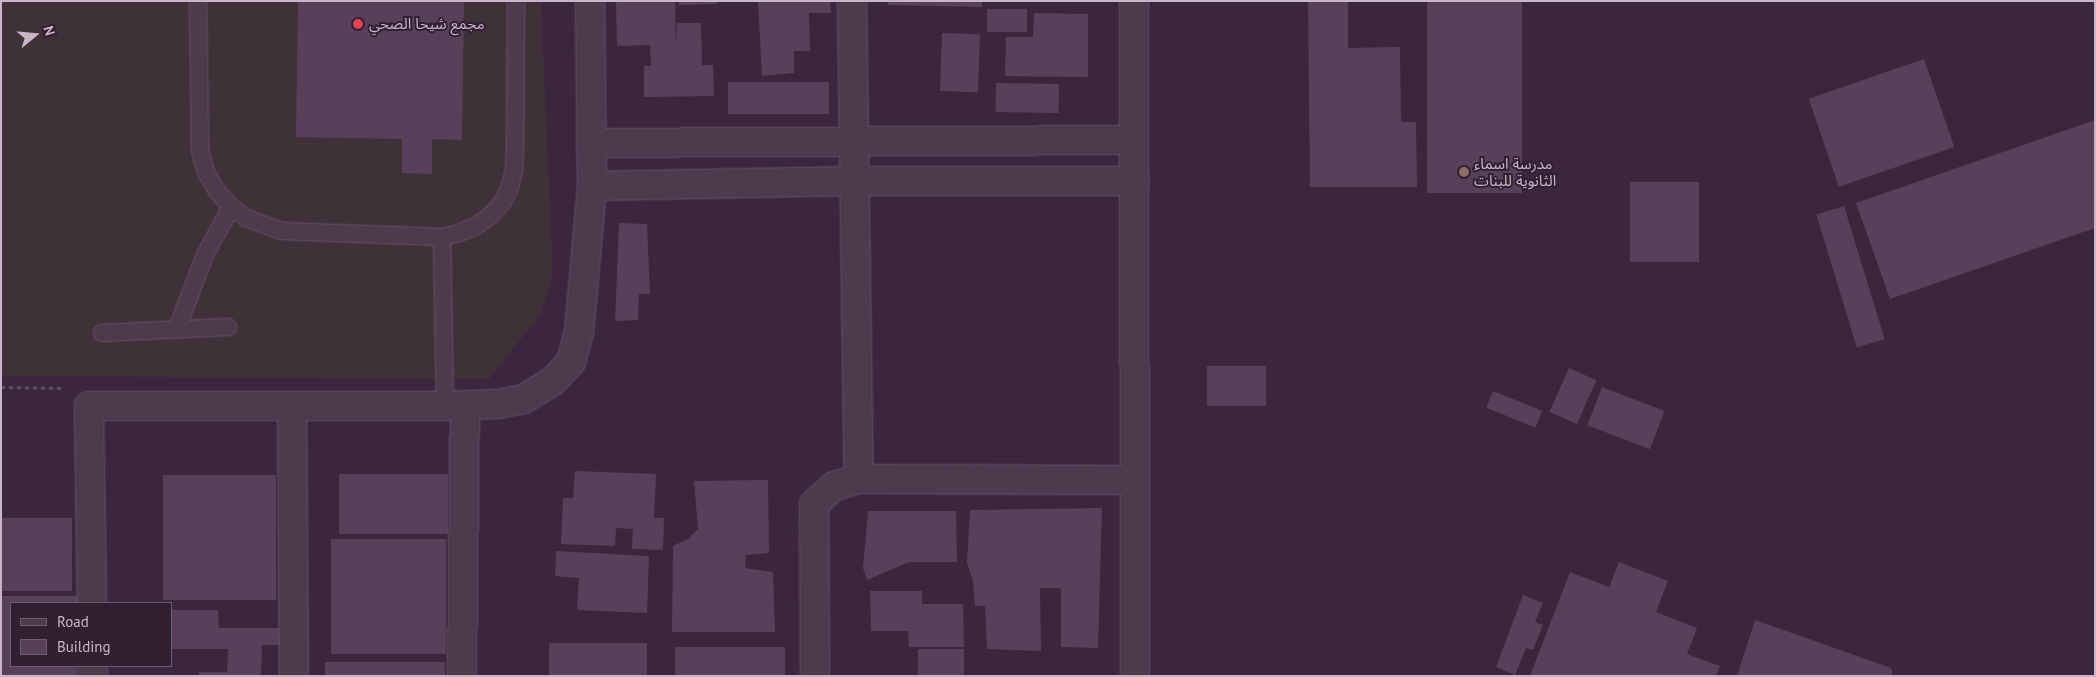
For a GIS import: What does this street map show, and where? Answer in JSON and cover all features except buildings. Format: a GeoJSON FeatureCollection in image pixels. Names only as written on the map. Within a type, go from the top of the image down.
{"type":"FeatureCollection","features":[{"type":"Feature","properties":{"kind":"street"},"geometry":{"type":"LineString","coordinates":[[92,602],[89,406],[455,406],[498,404],[524,398],[554,380],[571,362],[579,333],[592,186],[590,1]]}},
{"type":"Feature","properties":{"kind":"street"},"geometry":{"type":"LineString","coordinates":[[852,1],[859,479]]}},
{"type":"Feature","properties":{"kind":"street"},"geometry":{"type":"LineString","coordinates":[[1134,1],[1135,676]]}},
{"type":"Feature","properties":{"kind":"street"},"geometry":{"type":"LineString","coordinates":[[591,143],[1134,140]]}},
{"type":"Feature","properties":{"kind":"street"},"geometry":{"type":"LineString","coordinates":[[592,186],[855,181],[1134,181]]}},
{"type":"Feature","properties":{"kind":"street"},"geometry":{"type":"LineString","coordinates":[[292,406],[294,676]]}},
{"type":"Feature","properties":{"kind":"street"},"geometry":{"type":"LineString","coordinates":[[455,406],[462,676]]}},
{"type":"Feature","properties":{"kind":"street"},"geometry":{"type":"LineString","coordinates":[[815,676],[814,504],[834,486],[859,479],[1135,480]]}},
{"type":"Feature","properties":{"kind":"lane"},"geometry":{"type":"LineString","coordinates":[[198,1],[200,151],[206,172],[217,191],[231,207],[246,218],[281,231],[442,237],[459,234],[483,221],[502,203],[510,187],[516,152],[516,1]]}},
{"type":"Feature","properties":{"kind":"lane"},"geometry":{"type":"LineString","coordinates":[[177,329],[205,255],[231,207]]}},
{"type":"Feature","properties":{"kind":"lane"},"geometry":{"type":"LineString","coordinates":[[442,237],[455,406]]}},
{"type":"Feature","properties":{"kind":"lane"},"geometry":{"type":"LineString","coordinates":[[102,333],[228,326]]}},
{"type":"Feature","properties":{"kind":"path"},"geometry":{"type":"LineString","coordinates":[[1,387],[76,388],[89,406]]}},
{"type":"Feature","properties":{"kind":"shaded area"},"geometry":{"type":"Polygon","coordinates":[[[1,1],[541,1],[553,275],[541,314],[489,379],[1,376],[1,1]]]}},
{"type":"Feature","properties":{"kind":"place","name":"مجمع شيحا الصحي"},"geometry":{"type":"Point","coordinates":[358,24]}},
{"type":"Feature","properties":{"kind":"place","name":"مدرسة اسماء الثانوية للبنات"},"geometry":{"type":"Point","coordinates":[1464,172]}}]}
